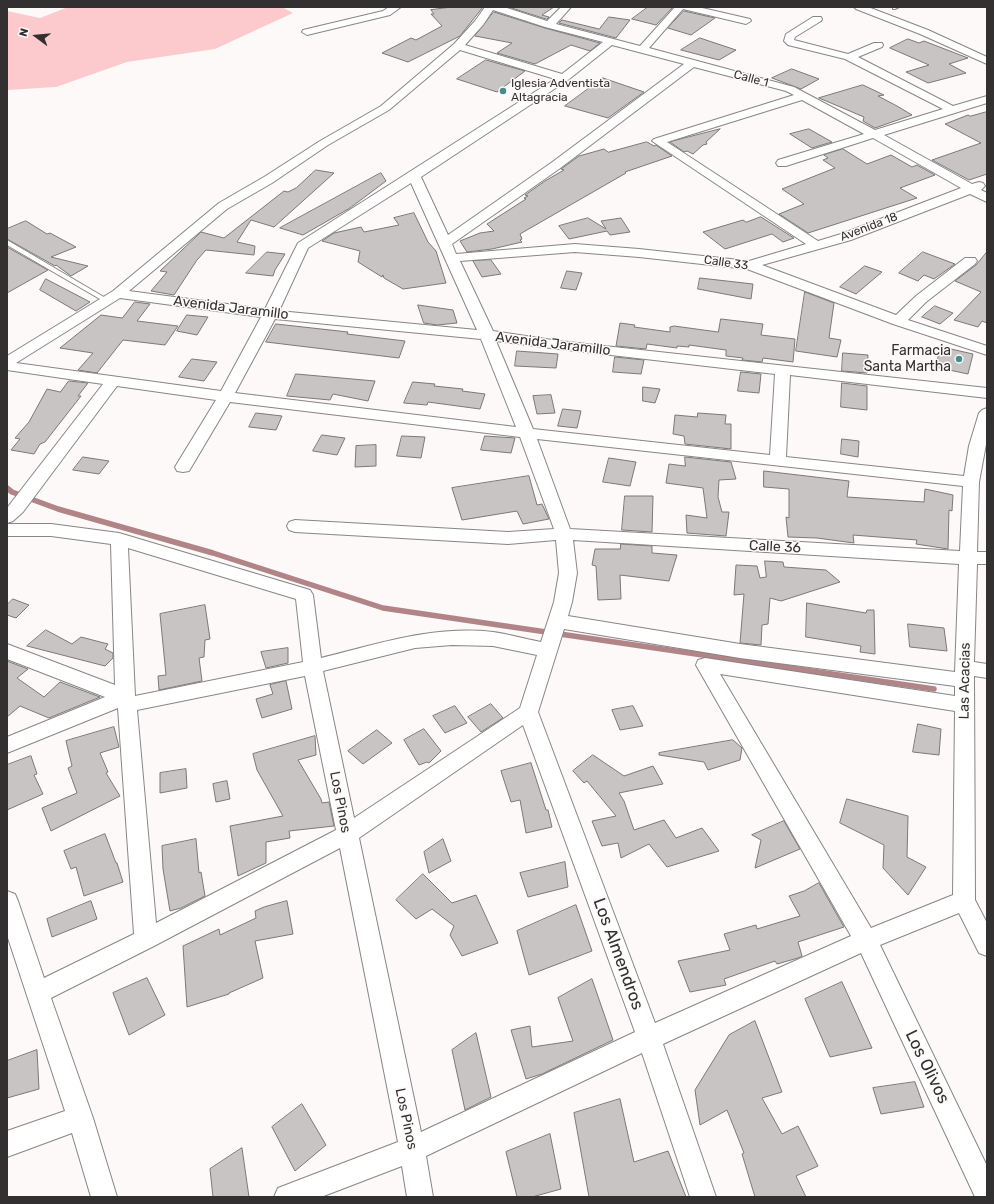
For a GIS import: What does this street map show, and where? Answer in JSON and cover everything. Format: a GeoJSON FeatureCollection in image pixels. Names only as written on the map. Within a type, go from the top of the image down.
{"type":"FeatureCollection","features":[{"type":"Feature","properties":{"kind":"street"},"geometry":{"type":"LineString","coordinates":[[307,32],[386,13],[396,7]]}},
{"type":"Feature","properties":{"kind":"street"},"geometry":{"type":"LineString","coordinates":[[7,362],[112,298],[223,206],[268,180],[324,143],[385,108],[458,46],[479,23],[490,7]]}},
{"type":"Feature","properties":{"kind":"street","name":"Calle 1"},"geometry":{"type":"LineString","coordinates":[[494,7],[549,25],[790,89],[874,134],[987,198]]}},
{"type":"Feature","properties":{"kind":"street"},"geometry":{"type":"LineString","coordinates":[[549,25],[566,7]]}},
{"type":"Feature","properties":{"kind":"street"},"geometry":{"type":"LineString","coordinates":[[643,49],[680,7]]}},
{"type":"Feature","properties":{"kind":"street"},"geometry":{"type":"LineString","coordinates":[[685,7],[746,21]]}},
{"type":"Feature","properties":{"kind":"street"},"geometry":{"type":"LineString","coordinates":[[859,7],[924,32],[987,61]]}},
{"type":"Feature","properties":{"kind":"street"},"geometry":{"type":"LineString","coordinates":[[817,20],[790,36],[789,41],[792,44],[849,57],[953,110]]}},
{"type":"Feature","properties":{"kind":"street"},"geometry":{"type":"LineString","coordinates":[[183,467],[225,397],[270,314],[303,246],[414,176],[564,78],[611,41]]}},
{"type":"Feature","properties":{"kind":"street"},"geometry":{"type":"LineString","coordinates":[[849,57],[878,45]]}},
{"type":"Feature","properties":{"kind":"street"},"geometry":{"type":"LineString","coordinates":[[458,46],[564,78]]}},
{"type":"Feature","properties":{"kind":"street"},"geometry":{"type":"LineString","coordinates":[[444,244],[555,166],[692,62]]}},
{"type":"Feature","properties":{"kind":"street"},"geometry":{"type":"LineString","coordinates":[[802,96],[658,141],[817,246]]}},
{"type":"Feature","properties":{"kind":"street"},"geometry":{"type":"LineString","coordinates":[[782,163],[987,99]]}},
{"type":"Feature","properties":{"kind":"street"},"geometry":{"type":"LineString","coordinates":[[39,992],[146,939],[347,834],[528,712],[554,635],[568,573],[564,534],[527,434],[487,335],[414,176]]}},
{"type":"Feature","properties":{"kind":"street","name":"Avenida 18"},"geometry":{"type":"LineString","coordinates":[[749,265],[817,246],[987,184]]}},
{"type":"Feature","properties":{"kind":"street","name":"Calle 33"},"geometry":{"type":"LineString","coordinates":[[451,258],[575,248],[639,253],[749,265],[987,351]]}},
{"type":"Feature","properties":{"kind":"street"},"geometry":{"type":"LineString","coordinates":[[898,320],[921,299],[970,261]]}},
{"type":"Feature","properties":{"kind":"street","name":"Avenida Jaramillo"},"geometry":{"type":"LineString","coordinates":[[112,298],[487,335],[559,345],[987,393]]}},
{"type":"Feature","properties":{"kind":"street"},"geometry":{"type":"LineString","coordinates":[[7,366],[225,397],[527,434],[971,482]]}},
{"type":"Feature","properties":{"kind":"street"},"geometry":{"type":"LineString","coordinates":[[778,461],[783,370]]}},
{"type":"Feature","properties":{"kind":"street"},"geometry":{"type":"LineString","coordinates":[[12,512],[30,491],[112,382]]}},
{"type":"Feature","properties":{"kind":"street","name":"Las Acacias"},"geometry":{"type":"LineString","coordinates":[[987,413],[982,446],[971,482],[964,674],[964,901],[987,946]]}},
{"type":"Feature","properties":{"kind":"street","name":"Calle 36"},"geometry":{"type":"LineString","coordinates":[[294,526],[508,538],[564,534],[987,558]]}},
{"type":"Feature","properties":{"kind":"street"},"geometry":{"type":"LineString","coordinates":[[7,530],[51,530],[119,540],[126,701],[146,939]]}},
{"type":"Feature","properties":{"kind":"street","name":"Los Pinos"},"geometry":{"type":"LineString","coordinates":[[119,540],[304,595],[313,667],[412,1149],[420,1197]]}},
{"type":"Feature","properties":{"kind":"street"},"geometry":{"type":"LineString","coordinates":[[7,745],[126,701],[313,667],[415,641],[452,638],[493,639],[554,635],[733,650],[964,674],[987,671]]}},
{"type":"Feature","properties":{"kind":"street"},"geometry":{"type":"LineString","coordinates":[[7,651],[126,701]]}},
{"type":"Feature","properties":{"kind":"street","name":"Los Olivos"},"geometry":{"type":"LineString","coordinates":[[964,705],[704,665],[866,940],[987,1194]]}},
{"type":"Feature","properties":{"kind":"street","name":"Los Almendros"},"geometry":{"type":"LineString","coordinates":[[528,712],[649,1038],[703,1197]]}},
{"type":"Feature","properties":{"kind":"street"},"geometry":{"type":"LineString","coordinates":[[7,901],[39,992],[104,1197]]}},
{"type":"Feature","properties":{"kind":"street"},"geometry":{"type":"LineString","coordinates":[[287,1197],[412,1149],[649,1038],[866,940],[964,901]]}},
{"type":"Feature","properties":{"kind":"street"},"geometry":{"type":"LineString","coordinates":[[7,1144],[80,1118]]}},
{"type":"Feature","properties":{"kind":"lane"},"geometry":{"type":"LineString","coordinates":[[7,242],[112,298]]}},
{"type":"Feature","properties":{"kind":"shaded area"},"geometry":{"type":"Polygon","coordinates":[[[68,7],[282,7],[293,13],[215,49],[127,62],[56,87],[7,90],[7,11],[40,18],[68,7]]]}},
{"type":"Feature","properties":{"kind":"building"},"geometry":{"type":"Polygon","coordinates":[[[452,7],[483,7],[460,36],[408,62],[382,53],[411,38],[416,40],[442,26],[431,14],[434,14],[431,10],[452,7]]]}},
{"type":"Feature","properties":{"kind":"building"},"geometry":{"type":"Polygon","coordinates":[[[509,7],[554,7],[542,15],[549,17],[547,19],[509,7]]]}},
{"type":"Feature","properties":{"kind":"building"},"geometry":{"type":"Polygon","coordinates":[[[648,7],[673,7],[656,25],[632,19],[648,7]]]}},
{"type":"Feature","properties":{"kind":"building"},"geometry":{"type":"Polygon","coordinates":[[[684,11],[715,18],[691,35],[668,28],[684,11]]]}},
{"type":"Feature","properties":{"kind":"building"},"geometry":{"type":"Polygon","coordinates":[[[494,12],[600,43],[590,51],[571,45],[535,64],[497,53],[512,43],[475,36],[494,12]]]}},
{"type":"Feature","properties":{"kind":"building"},"geometry":{"type":"Polygon","coordinates":[[[609,17],[630,20],[616,38],[559,23],[562,20],[599,29],[609,17]]]}},
{"type":"Feature","properties":{"kind":"building"},"geometry":{"type":"Polygon","coordinates":[[[700,38],[736,50],[719,60],[681,50],[700,38]]]}},
{"type":"Feature","properties":{"kind":"building"},"geometry":{"type":"Polygon","coordinates":[[[908,39],[919,43],[924,41],[968,58],[949,64],[966,73],[928,83],[906,72],[929,65],[890,48],[908,39]]]}},
{"type":"Feature","properties":{"kind":"building"},"geometry":{"type":"Polygon","coordinates":[[[486,60],[525,71],[497,92],[457,79],[486,60]]]}},
{"type":"Feature","properties":{"kind":"building"},"geometry":{"type":"Polygon","coordinates":[[[792,69],[819,79],[801,89],[772,78],[792,69]]]}},
{"type":"Feature","properties":{"kind":"building"},"geometry":{"type":"Polygon","coordinates":[[[603,78],[644,92],[608,118],[565,106],[603,78]]]}},
{"type":"Feature","properties":{"kind":"building"},"geometry":{"type":"Polygon","coordinates":[[[863,85],[884,95],[878,96],[912,115],[875,128],[863,121],[864,117],[819,98],[863,85]]]}},
{"type":"Feature","properties":{"kind":"building"},"geometry":{"type":"Polygon","coordinates":[[[987,112],[987,174],[969,180],[932,160],[981,143],[945,124],[968,115],[970,116],[987,112]]]}},
{"type":"Feature","properties":{"kind":"building"},"geometry":{"type":"Polygon","coordinates":[[[720,129],[706,142],[707,144],[703,145],[693,154],[687,151],[684,152],[670,142],[720,129]]]}},
{"type":"Feature","properties":{"kind":"building"},"geometry":{"type":"Polygon","coordinates":[[[809,129],[832,142],[812,148],[790,134],[809,129]]]}},
{"type":"Feature","properties":{"kind":"building"},"geometry":{"type":"Polygon","coordinates":[[[647,142],[654,146],[656,145],[672,156],[625,172],[626,173],[520,234],[522,239],[520,240],[522,242],[492,249],[467,252],[460,241],[480,233],[494,231],[487,224],[526,199],[524,198],[528,196],[525,195],[564,170],[561,169],[579,156],[604,149],[608,152],[647,142]]]}},
{"type":"Feature","properties":{"kind":"building"},"geometry":{"type":"Polygon","coordinates":[[[843,149],[867,164],[891,155],[912,167],[917,165],[935,175],[900,188],[917,198],[808,233],[779,214],[804,204],[782,189],[835,168],[823,160],[828,158],[824,155],[843,149]]]}},
{"type":"Feature","properties":{"kind":"building"},"geometry":{"type":"Polygon","coordinates":[[[316,170],[334,173],[274,227],[251,220],[237,242],[255,246],[254,255],[206,250],[197,260],[174,295],[151,291],[167,272],[160,271],[201,232],[224,238],[284,191],[288,192],[296,188],[316,170]]]}},
{"type":"Feature","properties":{"kind":"building"},"geometry":{"type":"Polygon","coordinates":[[[381,173],[386,181],[350,208],[303,235],[280,228],[381,173]]]}},
{"type":"Feature","properties":{"kind":"building"},"geometry":{"type":"Polygon","coordinates":[[[414,213],[428,242],[436,251],[446,283],[403,289],[384,278],[383,275],[382,277],[358,262],[360,251],[322,241],[334,233],[361,227],[364,232],[399,225],[394,218],[414,213]]]}},
{"type":"Feature","properties":{"kind":"building"},"geometry":{"type":"Polygon","coordinates":[[[761,217],[794,238],[783,242],[772,234],[725,249],[703,232],[743,220],[746,222],[761,217]]]}},
{"type":"Feature","properties":{"kind":"building"},"geometry":{"type":"Polygon","coordinates":[[[588,218],[606,229],[601,221],[621,218],[630,232],[610,235],[607,231],[569,239],[559,226],[588,218]]]}},
{"type":"Feature","properties":{"kind":"building"},"geometry":{"type":"Polygon","coordinates":[[[26,221],[47,234],[50,233],[76,247],[51,257],[88,266],[71,276],[56,265],[55,266],[7,239],[7,229],[26,221]]]}},
{"type":"Feature","properties":{"kind":"building"},"geometry":{"type":"Polygon","coordinates":[[[7,247],[48,270],[7,293],[7,247]]]}},
{"type":"Feature","properties":{"kind":"building"},"geometry":{"type":"Polygon","coordinates":[[[267,252],[285,254],[273,276],[246,273],[267,252]]]}},
{"type":"Feature","properties":{"kind":"building"},"geometry":{"type":"Polygon","coordinates":[[[923,252],[955,264],[934,279],[924,275],[918,281],[899,273],[923,252]]]}},
{"type":"Feature","properties":{"kind":"building"},"geometry":{"type":"Polygon","coordinates":[[[987,252],[987,323],[982,321],[978,327],[954,320],[981,292],[955,281],[976,265],[987,252]]]}},
{"type":"Feature","properties":{"kind":"building"},"geometry":{"type":"Polygon","coordinates":[[[491,260],[501,274],[482,277],[473,261],[491,260]]]}},
{"type":"Feature","properties":{"kind":"building"},"geometry":{"type":"Polygon","coordinates":[[[865,266],[882,272],[856,294],[840,287],[865,266]]]}},
{"type":"Feature","properties":{"kind":"building"},"geometry":{"type":"Polygon","coordinates":[[[567,271],[582,273],[576,290],[561,288],[567,271]]]}},
{"type":"Feature","properties":{"kind":"building"},"geometry":{"type":"Polygon","coordinates":[[[700,278],[753,284],[751,299],[698,289],[700,278]]]}},
{"type":"Feature","properties":{"kind":"building"},"geometry":{"type":"Polygon","coordinates":[[[46,279],[90,302],[76,311],[40,290],[46,279]]]}},
{"type":"Feature","properties":{"kind":"building"},"geometry":{"type":"Polygon","coordinates":[[[805,292],[834,303],[829,338],[841,340],[837,357],[796,351],[805,292]]]}},
{"type":"Feature","properties":{"kind":"building"},"geometry":{"type":"Polygon","coordinates":[[[135,302],[150,304],[137,321],[178,326],[165,345],[123,340],[97,373],[78,370],[93,353],[60,348],[101,315],[122,318],[135,302]]]}},
{"type":"Feature","properties":{"kind":"building"},"geometry":{"type":"Polygon","coordinates":[[[418,305],[453,310],[457,323],[437,325],[424,323],[418,305]]]}},
{"type":"Feature","properties":{"kind":"building"},"geometry":{"type":"Polygon","coordinates":[[[935,306],[953,313],[940,324],[922,317],[935,306]]]}},
{"type":"Feature","properties":{"kind":"building"},"geometry":{"type":"Polygon","coordinates":[[[187,315],[208,317],[197,335],[177,331],[187,315]]]}},
{"type":"Feature","properties":{"kind":"building"},"geometry":{"type":"Polygon","coordinates":[[[721,319],[763,324],[761,335],[795,339],[793,362],[763,358],[762,362],[742,360],[743,358],[726,356],[726,350],[689,345],[689,347],[677,346],[677,348],[647,344],[646,349],[616,346],[620,323],[635,325],[634,327],[670,332],[670,327],[674,326],[718,332],[721,319]]]}},
{"type":"Feature","properties":{"kind":"building"},"geometry":{"type":"Polygon","coordinates":[[[276,324],[348,332],[347,334],[405,341],[399,358],[266,342],[276,324]]]}},
{"type":"Feature","properties":{"kind":"building"},"geometry":{"type":"Polygon","coordinates":[[[942,347],[973,354],[968,374],[935,367],[942,347]]]}},
{"type":"Feature","properties":{"kind":"building"},"geometry":{"type":"Polygon","coordinates":[[[517,351],[558,354],[556,368],[515,366],[517,351]]]}},
{"type":"Feature","properties":{"kind":"building"},"geometry":{"type":"Polygon","coordinates":[[[843,353],[868,355],[867,373],[842,371],[843,353]]]}},
{"type":"Feature","properties":{"kind":"building"},"geometry":{"type":"Polygon","coordinates":[[[615,357],[644,360],[641,374],[613,372],[615,357]]]}},
{"type":"Feature","properties":{"kind":"building"},"geometry":{"type":"Polygon","coordinates":[[[192,359],[217,362],[204,381],[179,377],[192,359]]]}},
{"type":"Feature","properties":{"kind":"building"},"geometry":{"type":"Polygon","coordinates":[[[741,372],[761,374],[759,393],[738,391],[741,372]]]}},
{"type":"Feature","properties":{"kind":"building"},"geometry":{"type":"Polygon","coordinates":[[[296,374],[375,381],[368,401],[333,394],[330,400],[287,396],[296,374]]]}},
{"type":"Feature","properties":{"kind":"building"},"geometry":{"type":"Polygon","coordinates":[[[69,381],[88,383],[78,396],[81,396],[45,442],[40,444],[34,454],[11,450],[20,439],[15,438],[29,422],[47,389],[60,392],[69,381]]]}},
{"type":"Feature","properties":{"kind":"building"},"geometry":{"type":"Polygon","coordinates":[[[413,382],[435,384],[434,386],[463,389],[462,391],[485,394],[480,409],[428,402],[427,405],[404,403],[413,382]]]}},
{"type":"Feature","properties":{"kind":"building"},"geometry":{"type":"Polygon","coordinates":[[[842,383],[867,386],[867,410],[841,407],[842,383]]]}},
{"type":"Feature","properties":{"kind":"building"},"geometry":{"type":"Polygon","coordinates":[[[643,387],[660,389],[655,403],[643,401],[643,387]]]}},
{"type":"Feature","properties":{"kind":"building"},"geometry":{"type":"Polygon","coordinates":[[[551,395],[555,413],[537,414],[533,396],[551,395]]]}},
{"type":"Feature","properties":{"kind":"building"},"geometry":{"type":"Polygon","coordinates":[[[563,409],[581,411],[577,428],[558,426],[563,409]]]}},
{"type":"Feature","properties":{"kind":"building"},"geometry":{"type":"Polygon","coordinates":[[[256,413],[282,416],[276,430],[249,427],[256,413]]]}},
{"type":"Feature","properties":{"kind":"building"},"geometry":{"type":"Polygon","coordinates":[[[698,413],[726,415],[725,424],[731,424],[731,449],[685,444],[684,436],[673,434],[675,415],[697,417],[698,413]]]}},
{"type":"Feature","properties":{"kind":"building"},"geometry":{"type":"Polygon","coordinates":[[[322,435],[345,438],[337,455],[313,451],[322,435]]]}},
{"type":"Feature","properties":{"kind":"building"},"geometry":{"type":"Polygon","coordinates":[[[402,436],[425,437],[421,458],[397,456],[402,436]]]}},
{"type":"Feature","properties":{"kind":"building"},"geometry":{"type":"Polygon","coordinates":[[[485,436],[515,438],[511,453],[481,450],[485,436]]]}},
{"type":"Feature","properties":{"kind":"building"},"geometry":{"type":"Polygon","coordinates":[[[842,439],[859,441],[858,457],[841,454],[842,439]]]}},
{"type":"Feature","properties":{"kind":"building"},"geometry":{"type":"Polygon","coordinates":[[[376,445],[376,466],[355,467],[356,446],[376,445]]]}},
{"type":"Feature","properties":{"kind":"building"},"geometry":{"type":"Polygon","coordinates":[[[83,457],[109,461],[99,474],[73,470],[83,457]]]}},
{"type":"Feature","properties":{"kind":"building"},"geometry":{"type":"Polygon","coordinates":[[[685,457],[731,462],[736,479],[719,480],[718,497],[722,512],[729,512],[726,536],[687,533],[686,515],[707,518],[703,488],[666,483],[669,464],[685,466],[685,457]]]}},
{"type":"Feature","properties":{"kind":"building"},"geometry":{"type":"Polygon","coordinates":[[[609,458],[636,462],[630,486],[603,482],[609,458]]]}},
{"type":"Feature","properties":{"kind":"building"},"geometry":{"type":"Polygon","coordinates":[[[764,471],[849,481],[847,497],[924,502],[925,489],[953,495],[952,511],[949,510],[948,549],[916,544],[917,540],[853,535],[854,543],[817,538],[788,537],[786,517],[789,518],[789,489],[764,487],[764,471]]]}},
{"type":"Feature","properties":{"kind":"building"},"geometry":{"type":"Polygon","coordinates":[[[529,476],[537,505],[542,504],[549,519],[523,524],[517,511],[462,520],[452,488],[529,476]]]}},
{"type":"Feature","properties":{"kind":"building"},"geometry":{"type":"Polygon","coordinates":[[[625,496],[653,496],[652,532],[622,530],[625,496]]]}},
{"type":"Feature","properties":{"kind":"building"},"geometry":{"type":"Polygon","coordinates":[[[621,544],[652,546],[652,553],[677,555],[669,581],[620,575],[621,599],[598,600],[596,566],[592,565],[595,549],[620,549],[621,544]]]}},
{"type":"Feature","properties":{"kind":"building"},"geometry":{"type":"Polygon","coordinates":[[[765,561],[783,562],[784,567],[826,570],[840,582],[781,601],[770,598],[768,624],[762,625],[761,645],[740,643],[744,594],[734,595],[736,565],[757,566],[760,578],[766,577],[765,561]]]}},
{"type":"Feature","properties":{"kind":"building"},"geometry":{"type":"Polygon","coordinates":[[[13,599],[29,605],[16,618],[7,615],[7,605],[13,599]]]}},
{"type":"Feature","properties":{"kind":"building"},"geometry":{"type":"Polygon","coordinates":[[[807,603],[866,613],[867,610],[874,610],[875,654],[860,652],[861,646],[806,637],[807,603]]]}},
{"type":"Feature","properties":{"kind":"building"},"geometry":{"type":"Polygon","coordinates":[[[205,605],[210,639],[205,640],[204,657],[199,658],[202,681],[159,690],[158,676],[166,675],[160,614],[205,605]]]}},
{"type":"Feature","properties":{"kind":"building"},"geometry":{"type":"Polygon","coordinates":[[[908,624],[944,628],[947,651],[910,647],[908,624]]]}},
{"type":"Feature","properties":{"kind":"building"},"geometry":{"type":"Polygon","coordinates":[[[46,630],[72,644],[81,637],[108,644],[105,649],[113,653],[113,658],[105,666],[27,646],[46,630]]]}},
{"type":"Feature","properties":{"kind":"building"},"geometry":{"type":"Polygon","coordinates":[[[288,648],[288,663],[266,668],[261,652],[288,648]]]}},
{"type":"Feature","properties":{"kind":"building"},"geometry":{"type":"Polygon","coordinates":[[[7,661],[28,669],[17,678],[44,697],[60,682],[100,697],[49,718],[20,706],[7,717],[7,661]]]}},
{"type":"Feature","properties":{"kind":"building"},"geometry":{"type":"Polygon","coordinates":[[[286,681],[292,709],[262,718],[256,699],[273,694],[270,685],[286,681]]]}},
{"type":"Feature","properties":{"kind":"building"},"geometry":{"type":"Polygon","coordinates":[[[491,704],[503,718],[481,732],[468,717],[491,704]]]}},
{"type":"Feature","properties":{"kind":"building"},"geometry":{"type":"Polygon","coordinates":[[[455,706],[467,723],[445,733],[433,716],[455,706]]]}},
{"type":"Feature","properties":{"kind":"building"},"geometry":{"type":"Polygon","coordinates":[[[633,706],[643,726],[620,730],[612,710],[633,706]]]}},
{"type":"Feature","properties":{"kind":"building"},"geometry":{"type":"Polygon","coordinates":[[[918,724],[941,729],[939,755],[913,752],[918,724]]]}},
{"type":"Feature","properties":{"kind":"building"},"geometry":{"type":"Polygon","coordinates":[[[114,727],[119,747],[100,753],[108,772],[106,773],[120,796],[51,831],[42,808],[77,793],[68,768],[72,766],[66,741],[114,727]]]}},
{"type":"Feature","properties":{"kind":"building"},"geometry":{"type":"Polygon","coordinates":[[[424,729],[441,751],[429,763],[427,762],[419,765],[404,740],[424,729]]]}},
{"type":"Feature","properties":{"kind":"building"},"geometry":{"type":"Polygon","coordinates":[[[377,730],[392,743],[363,764],[348,751],[377,730]]]}},
{"type":"Feature","properties":{"kind":"building"},"geometry":{"type":"Polygon","coordinates":[[[315,736],[316,755],[298,760],[322,803],[329,802],[334,826],[289,831],[290,838],[266,842],[266,863],[238,876],[230,826],[283,816],[257,770],[253,754],[315,736]]]}},
{"type":"Feature","properties":{"kind":"building"},"geometry":{"type":"Polygon","coordinates":[[[733,740],[742,748],[740,760],[708,770],[704,762],[659,755],[659,753],[733,740]]]}},
{"type":"Feature","properties":{"kind":"building"},"geometry":{"type":"Polygon","coordinates":[[[593,755],[624,776],[653,766],[663,784],[619,793],[624,801],[634,830],[664,820],[676,838],[702,828],[719,851],[667,867],[649,844],[621,858],[618,843],[602,846],[592,821],[616,816],[587,781],[584,783],[573,771],[593,755]]]}},
{"type":"Feature","properties":{"kind":"building"},"geometry":{"type":"Polygon","coordinates":[[[31,756],[37,774],[34,775],[43,794],[7,810],[7,765],[31,756]]]}},
{"type":"Feature","properties":{"kind":"building"},"geometry":{"type":"Polygon","coordinates":[[[531,763],[546,810],[548,810],[552,827],[526,833],[520,800],[511,802],[501,771],[531,763]]]}},
{"type":"Feature","properties":{"kind":"building"},"geometry":{"type":"Polygon","coordinates":[[[186,769],[187,788],[160,793],[160,773],[186,769]]]}},
{"type":"Feature","properties":{"kind":"building"},"geometry":{"type":"Polygon","coordinates":[[[227,781],[230,799],[216,802],[213,784],[227,781]]]}},
{"type":"Feature","properties":{"kind":"building"},"geometry":{"type":"Polygon","coordinates":[[[847,799],[908,816],[907,857],[926,867],[908,895],[883,868],[884,845],[840,823],[847,799]]]}},
{"type":"Feature","properties":{"kind":"building"},"geometry":{"type":"Polygon","coordinates":[[[784,821],[800,849],[755,868],[761,840],[752,835],[784,821]]]}},
{"type":"Feature","properties":{"kind":"building"},"geometry":{"type":"Polygon","coordinates":[[[105,834],[123,882],[84,896],[76,867],[71,869],[64,851],[105,834]]]}},
{"type":"Feature","properties":{"kind":"building"},"geometry":{"type":"Polygon","coordinates":[[[196,839],[199,873],[201,872],[205,896],[181,908],[170,911],[163,869],[162,846],[196,839]]]}},
{"type":"Feature","properties":{"kind":"building"},"geometry":{"type":"Polygon","coordinates":[[[443,839],[451,861],[429,873],[424,852],[443,839]]]}},
{"type":"Feature","properties":{"kind":"building"},"geometry":{"type":"Polygon","coordinates":[[[565,862],[568,887],[528,897],[520,873],[565,862]]]}},
{"type":"Feature","properties":{"kind":"building"},"geometry":{"type":"Polygon","coordinates":[[[423,874],[452,903],[476,895],[498,943],[462,956],[450,935],[454,926],[432,909],[416,919],[396,900],[423,874]]]}},
{"type":"Feature","properties":{"kind":"building"},"geometry":{"type":"Polygon","coordinates":[[[819,883],[844,927],[798,942],[802,956],[798,958],[777,964],[775,961],[724,979],[726,985],[690,992],[678,961],[730,950],[724,934],[756,925],[757,929],[800,916],[789,896],[804,891],[819,883]]]}},
{"type":"Feature","properties":{"kind":"building"},"geometry":{"type":"Polygon","coordinates":[[[91,901],[97,919],[52,937],[47,919],[91,901]]]}},
{"type":"Feature","properties":{"kind":"building"},"geometry":{"type":"Polygon","coordinates":[[[287,901],[293,934],[255,941],[263,978],[229,994],[187,1007],[183,946],[219,929],[220,935],[256,918],[255,911],[287,901]]]}},
{"type":"Feature","properties":{"kind":"building"},"geometry":{"type":"Polygon","coordinates":[[[576,905],[592,951],[529,975],[517,931],[576,905]]]}},
{"type":"Feature","properties":{"kind":"building"},"geometry":{"type":"Polygon","coordinates":[[[147,978],[165,1015],[129,1035],[113,993],[147,978]]]}},
{"type":"Feature","properties":{"kind":"building"},"geometry":{"type":"Polygon","coordinates":[[[592,979],[613,1040],[542,1074],[526,1079],[511,1030],[530,1026],[532,1047],[573,1041],[558,998],[592,979]]]}},
{"type":"Feature","properties":{"kind":"building"},"geometry":{"type":"Polygon","coordinates":[[[842,982],[872,1048],[830,1057],[805,999],[842,982]]]}},
{"type":"Feature","properties":{"kind":"building"},"geometry":{"type":"Polygon","coordinates":[[[755,1021],[782,1092],[762,1098],[782,1134],[798,1126],[818,1166],[796,1176],[806,1197],[755,1197],[742,1154],[744,1153],[727,1110],[700,1125],[695,1090],[729,1035],[755,1021]]]}},
{"type":"Feature","properties":{"kind":"building"},"geometry":{"type":"Polygon","coordinates":[[[476,1033],[491,1097],[465,1110],[452,1050],[476,1033]]]}},
{"type":"Feature","properties":{"kind":"building"},"geometry":{"type":"Polygon","coordinates":[[[37,1050],[39,1089],[7,1098],[7,1061],[37,1050]]]}},
{"type":"Feature","properties":{"kind":"building"},"geometry":{"type":"Polygon","coordinates":[[[915,1082],[924,1107],[881,1114],[873,1088],[915,1082]]]}},
{"type":"Feature","properties":{"kind":"building"},"geometry":{"type":"Polygon","coordinates":[[[620,1099],[634,1162],[668,1151],[686,1197],[589,1197],[574,1113],[620,1099]]]}},
{"type":"Feature","properties":{"kind":"building"},"geometry":{"type":"Polygon","coordinates":[[[302,1104],[326,1145],[295,1171],[272,1127],[302,1104]]]}},
{"type":"Feature","properties":{"kind":"building"},"geometry":{"type":"Polygon","coordinates":[[[550,1134],[561,1189],[532,1197],[517,1197],[506,1152],[550,1134]]]}},
{"type":"Feature","properties":{"kind":"building"},"geometry":{"type":"Polygon","coordinates":[[[242,1148],[249,1197],[213,1197],[210,1169],[242,1148]]]}},
{"type":"Feature","properties":{"kind":"waterway"},"geometry":{"type":"LineString","coordinates":[[7,488],[12,492],[58,509],[213,553],[383,608],[934,689]]}},
{"type":"Feature","properties":{"kind":"place","name":"Iglesia Adventista Altagracia"},"geometry":{"type":"Point","coordinates":[503,91]}},
{"type":"Feature","properties":{"kind":"place","name":"Farmacia Santa Martha"},"geometry":{"type":"Point","coordinates":[959,359]}}]}
